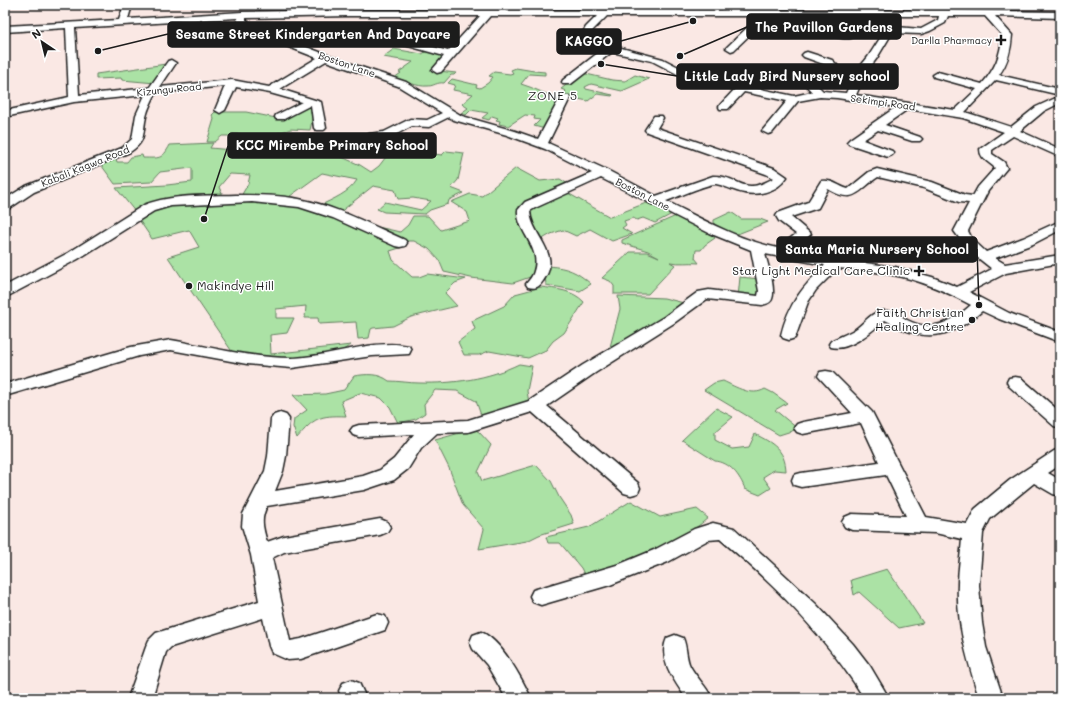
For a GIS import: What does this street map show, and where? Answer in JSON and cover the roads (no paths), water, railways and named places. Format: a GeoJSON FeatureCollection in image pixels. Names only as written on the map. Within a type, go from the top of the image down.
{"type":"FeatureCollection","features":[{"type":"Feature","properties":{"kind":"street"},"geometry":{"type":"LineString","coordinates":[[123,21],[128,5]]}},
{"type":"Feature","properties":{"kind":"street"},"geometry":{"type":"LineString","coordinates":[[216,17],[219,5]]}},
{"type":"Feature","properties":{"kind":"street"},"geometry":{"type":"LineString","coordinates":[[266,15],[278,5]]}},
{"type":"Feature","properties":{"kind":"street"},"geometry":{"type":"LineString","coordinates":[[349,13],[363,5]]}},
{"type":"Feature","properties":{"kind":"street"},"geometry":{"type":"LineString","coordinates":[[429,13],[437,5]]}},
{"type":"Feature","properties":{"kind":"street"},"geometry":{"type":"LineString","coordinates":[[521,12],[534,5]]}},
{"type":"Feature","properties":{"kind":"street"},"geometry":{"type":"LineString","coordinates":[[567,12],[575,5]]}},
{"type":"Feature","properties":{"kind":"street"},"geometry":{"type":"LineString","coordinates":[[638,13],[649,5]]}},
{"type":"Feature","properties":{"kind":"street"},"geometry":{"type":"LineString","coordinates":[[707,13],[715,5]]}},
{"type":"Feature","properties":{"kind":"street"},"geometry":{"type":"LineString","coordinates":[[991,14],[1001,5]]}},
{"type":"Feature","properties":{"kind":"street"},"geometry":{"type":"LineString","coordinates":[[437,70],[486,9]]}},
{"type":"Feature","properties":{"kind":"street"},"geometry":{"type":"LineString","coordinates":[[5,29],[242,15],[473,12],[486,9],[521,12],[605,10],[638,13],[848,13],[879,9],[924,9],[991,14],[1060,15]]}},
{"type":"Feature","properties":{"kind":"street","name":"Sekimpi Road"},"geometry":{"type":"LineString","coordinates":[[605,10],[589,29],[586,36],[591,42],[657,59],[691,77],[794,99],[820,94],[958,113],[1013,132],[1060,153]]}},
{"type":"Feature","properties":{"kind":"street"},"geometry":{"type":"LineString","coordinates":[[850,97],[860,72],[872,58],[888,31],[896,29],[918,32],[924,31],[942,21],[949,10]]}},
{"type":"Feature","properties":{"kind":"street"},"geometry":{"type":"LineString","coordinates":[[731,48],[760,20],[756,13]]}},
{"type":"Feature","properties":{"kind":"street"},"geometry":{"type":"LineString","coordinates":[[836,34],[851,35],[862,21],[848,13]]}},
{"type":"Feature","properties":{"kind":"street"},"geometry":{"type":"LineString","coordinates":[[958,113],[994,77],[1006,51],[1007,36],[991,14]]}},
{"type":"Feature","properties":{"kind":"street","name":"Boston Lane"},"geometry":{"type":"LineString","coordinates":[[242,15],[242,21],[254,30],[402,84],[458,118],[512,133],[542,144],[603,173],[714,230],[757,248],[835,263],[895,271],[927,280],[958,292],[1024,325],[1060,337]]}},
{"type":"Feature","properties":{"kind":"street"},"geometry":{"type":"LineString","coordinates":[[70,25],[74,99]]}},
{"type":"Feature","properties":{"kind":"street"},"geometry":{"type":"LineString","coordinates":[[390,38],[450,55]]}},
{"type":"Feature","properties":{"kind":"street"},"geometry":{"type":"LineString","coordinates":[[567,82],[611,48]]}},
{"type":"Feature","properties":{"kind":"street"},"geometry":{"type":"LineString","coordinates":[[807,55],[829,62],[832,65],[808,82],[820,94]]}},
{"type":"Feature","properties":{"kind":"street"},"geometry":{"type":"LineString","coordinates":[[271,90],[325,57]]}},
{"type":"Feature","properties":{"kind":"street"},"geometry":{"type":"LineString","coordinates":[[153,90],[171,62]]}},
{"type":"Feature","properties":{"kind":"street"},"geometry":{"type":"LineString","coordinates":[[938,75],[984,88]]}},
{"type":"Feature","properties":{"kind":"street"},"geometry":{"type":"LineString","coordinates":[[994,77],[1060,92]]}},
{"type":"Feature","properties":{"kind":"street"},"geometry":{"type":"LineString","coordinates":[[220,110],[232,83]]}},
{"type":"Feature","properties":{"kind":"street","name":"Kizungu Road"},"geometry":{"type":"LineString","coordinates":[[5,114],[74,99],[232,83],[271,90],[312,101]]}},
{"type":"Feature","properties":{"kind":"street"},"geometry":{"type":"LineString","coordinates":[[724,107],[742,88]]}},
{"type":"Feature","properties":{"kind":"street","name":"Kabali Kagwa Road"},"geometry":{"type":"LineString","coordinates":[[5,205],[30,188],[126,150],[135,144],[138,140],[141,114],[153,90]]}},
{"type":"Feature","properties":{"kind":"street"},"geometry":{"type":"LineString","coordinates":[[542,144],[565,98]]}},
{"type":"Feature","properties":{"kind":"street"},"geometry":{"type":"LineString","coordinates":[[768,131],[794,99]]}},
{"type":"Feature","properties":{"kind":"street"},"geometry":{"type":"LineString","coordinates":[[998,271],[965,239],[961,231],[976,200],[985,186],[1001,168],[1000,165],[986,155],[986,149],[1013,132],[1040,109],[1060,99]]}},
{"type":"Feature","properties":{"kind":"street"},"geometry":{"type":"LineString","coordinates":[[280,117],[312,101],[318,105],[320,128]]}},
{"type":"Feature","properties":{"kind":"street"},"geometry":{"type":"LineString","coordinates":[[888,153],[854,141],[907,105]]}},
{"type":"Feature","properties":{"kind":"street"},"geometry":{"type":"LineString","coordinates":[[364,144],[373,136],[387,135],[410,122],[429,124],[449,113]]}},
{"type":"Feature","properties":{"kind":"street"},"geometry":{"type":"LineString","coordinates":[[656,200],[712,180],[717,180],[751,192],[762,189],[779,180],[781,177],[770,171],[651,130],[658,118]]}},
{"type":"Feature","properties":{"kind":"street"},"geometry":{"type":"LineString","coordinates":[[876,126],[916,139]]}},
{"type":"Feature","properties":{"kind":"street"},"geometry":{"type":"LineString","coordinates":[[780,253],[804,234],[783,218],[783,216],[813,205],[825,184],[830,184],[851,193],[877,172],[928,185],[963,199],[976,200]]}},
{"type":"Feature","properties":{"kind":"street"},"geometry":{"type":"LineString","coordinates":[[533,284],[542,272],[542,256],[524,217],[524,210],[530,205],[603,173]]}},
{"type":"Feature","properties":{"kind":"street"},"geometry":{"type":"LineString","coordinates":[[5,292],[73,256],[149,208],[159,204],[171,202],[256,199],[299,203],[321,209],[400,243]]}},
{"type":"Feature","properties":{"kind":"street"},"geometry":{"type":"LineString","coordinates":[[985,257],[1028,241],[1060,225]]}},
{"type":"Feature","properties":{"kind":"street"},"geometry":{"type":"LineString","coordinates":[[359,431],[468,426],[535,405],[589,369],[668,320],[703,295],[709,294],[754,301],[765,299],[766,291],[757,248]]}},
{"type":"Feature","properties":{"kind":"street"},"geometry":{"type":"LineString","coordinates":[[958,292],[998,271],[1060,259]]}},
{"type":"Feature","properties":{"kind":"street"},"geometry":{"type":"LineString","coordinates":[[789,335],[794,314],[803,296],[835,263]]}},
{"type":"Feature","properties":{"kind":"street"},"geometry":{"type":"LineString","coordinates":[[837,344],[860,333],[882,315],[917,330],[927,332],[936,331],[963,321],[980,304]]}},
{"type":"Feature","properties":{"kind":"street"},"geometry":{"type":"LineString","coordinates":[[5,390],[137,351],[161,346],[171,345],[244,358],[291,363],[323,360],[368,351],[403,350]]}},
{"type":"Feature","properties":{"kind":"street"},"geometry":{"type":"LineString","coordinates":[[826,376],[866,416],[920,524]]}},
{"type":"Feature","properties":{"kind":"street"},"geometry":{"type":"LineString","coordinates":[[1015,382],[1060,422]]}},
{"type":"Feature","properties":{"kind":"street"},"geometry":{"type":"LineString","coordinates":[[535,405],[631,488]]}},
{"type":"Feature","properties":{"kind":"street"},"geometry":{"type":"LineString","coordinates":[[803,428],[866,416]]}},
{"type":"Feature","properties":{"kind":"street"},"geometry":{"type":"LineString","coordinates":[[280,419],[277,456],[274,471],[253,514],[252,526],[261,555],[280,646],[289,650],[301,649],[377,623]]}},
{"type":"Feature","properties":{"kind":"street"},"geometry":{"type":"LineString","coordinates":[[261,500],[364,482],[387,475],[405,460],[415,444],[432,427]]}},
{"type":"Feature","properties":{"kind":"street"},"geometry":{"type":"LineString","coordinates":[[991,698],[975,647],[971,623],[968,585],[974,533],[982,514],[1017,485],[1060,456]]}},
{"type":"Feature","properties":{"kind":"street"},"geometry":{"type":"LineString","coordinates":[[801,480],[891,467]]}},
{"type":"Feature","properties":{"kind":"street"},"geometry":{"type":"LineString","coordinates":[[1034,474],[1060,489]]}},
{"type":"Feature","properties":{"kind":"street"},"geometry":{"type":"LineString","coordinates":[[852,522],[920,524],[948,527],[974,533]]}},
{"type":"Feature","properties":{"kind":"street"},"geometry":{"type":"LineString","coordinates":[[261,555],[272,548],[284,544],[380,527]]}},
{"type":"Feature","properties":{"kind":"street"},"geometry":{"type":"LineString","coordinates":[[541,596],[595,581],[677,548],[711,530],[718,530],[727,534],[787,587],[822,623],[850,657],[877,698]]}},
{"type":"Feature","properties":{"kind":"street"},"geometry":{"type":"LineString","coordinates":[[140,698],[159,643],[170,637],[271,606]]}},
{"type":"Feature","properties":{"kind":"street"},"geometry":{"type":"LineString","coordinates":[[481,642],[495,658],[519,698]]}},
{"type":"Feature","properties":{"kind":"street"},"geometry":{"type":"LineString","coordinates":[[675,645],[679,669],[700,698]]}},
{"type":"Feature","properties":{"kind":"place","name":"KAGGO"},"geometry":{"type":"Point","coordinates":[693,21]}},
{"type":"Feature","properties":{"kind":"place","name":"Darlla Pharmacy"},"geometry":{"type":"Point","coordinates":[1001,40]}},
{"type":"Feature","properties":{"kind":"place","name":"Sesame Street Kindergarten And Daycare"},"geometry":{"type":"Point","coordinates":[98,51]}},
{"type":"Feature","properties":{"kind":"place","name":"The Pavillon Gardens"},"geometry":{"type":"Point","coordinates":[680,56]}},
{"type":"Feature","properties":{"kind":"place","name":"Little Lady Bird Nursery school"},"geometry":{"type":"Point","coordinates":[601,64]}},
{"type":"Feature","properties":{"kind":"place","name":"KCC Mirembe Primary School"},"geometry":{"type":"Point","coordinates":[204,219]}},
{"type":"Feature","properties":{"kind":"place","name":"Star Light Medical Care Clinic"},"geometry":{"type":"Point","coordinates":[919,271]}},
{"type":"Feature","properties":{"kind":"place","name":"Makindye Hill"},"geometry":{"type":"Point","coordinates":[189,286]}},
{"type":"Feature","properties":{"kind":"place","name":"Santa Maria Nursery School"},"geometry":{"type":"Point","coordinates":[979,305]}},
{"type":"Feature","properties":{"kind":"place","name":"Faith Christian Healing Centre"},"geometry":{"type":"Point","coordinates":[972,320]}},
{"type":"Feature","properties":{"kind":"district","name":"ZONE 5"},"geometry":{"type":"Point","coordinates":[553,96]}}]}
